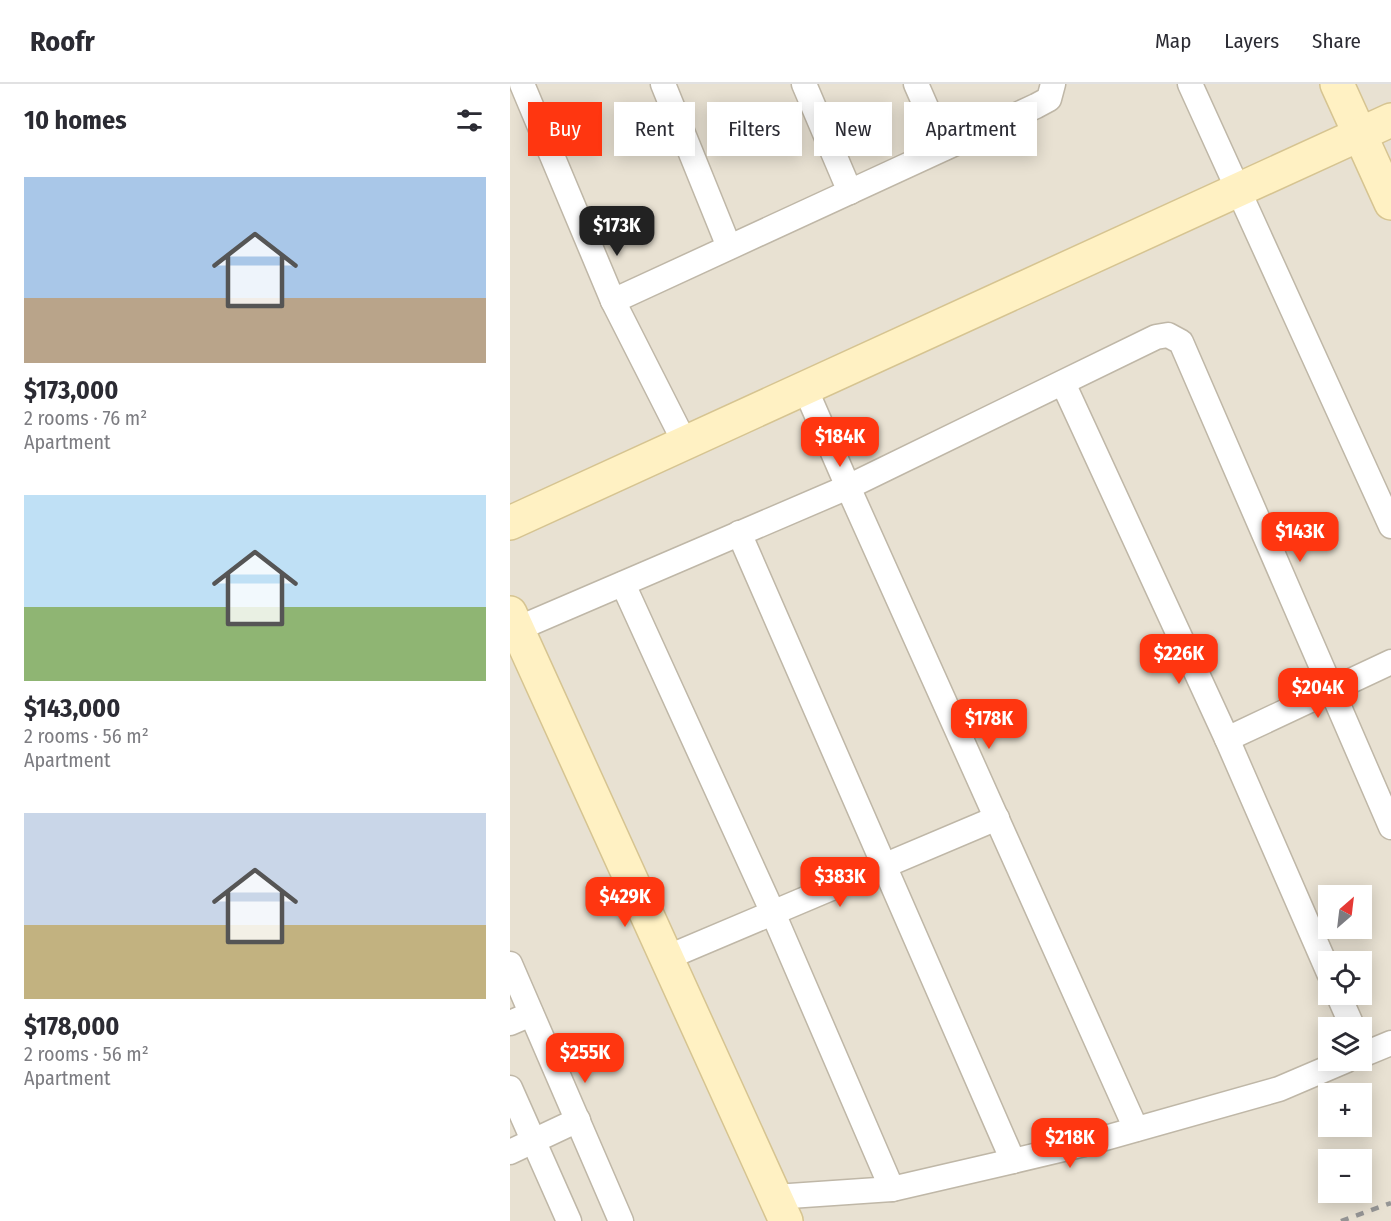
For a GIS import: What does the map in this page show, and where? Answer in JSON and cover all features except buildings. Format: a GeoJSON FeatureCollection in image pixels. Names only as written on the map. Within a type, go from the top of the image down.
{"type":"FeatureCollection","features":[{"type":"Feature","properties":{"kind":"street"},"geometry":{"type":"LineString","coordinates":[[522,84],[613,301],[685,443]]}},
{"type":"Feature","properties":{"kind":"street"},"geometry":{"type":"LineString","coordinates":[[663,84],[729,247]]}},
{"type":"Feature","properties":{"kind":"street"},"geometry":{"type":"LineString","coordinates":[[804,84],[850,192]]}},
{"type":"Feature","properties":{"kind":"street"},"geometry":{"type":"LineString","coordinates":[[916,84],[924,102]]}},
{"type":"Feature","properties":{"kind":"street"},"geometry":{"type":"LineString","coordinates":[[1037,105],[1049,99],[1053,84]]}},
{"type":"Feature","properties":{"kind":"street"},"geometry":{"type":"LineString","coordinates":[[1190,84],[1391,526]]}},
{"type":"Feature","properties":{"kind":"street"},"geometry":{"type":"LineString","coordinates":[[1337,84],[1391,203]]}},
{"type":"Feature","properties":{"kind":"street"},"geometry":{"type":"LineString","coordinates":[[510,523],[1391,120]]}},
{"type":"Feature","properties":{"kind":"street"},"geometry":{"type":"LineString","coordinates":[[613,301],[927,156]]}},
{"type":"Feature","properties":{"kind":"street"},"geometry":{"type":"LineString","coordinates":[[1320,1071],[1279,1089],[1013,1161],[892,1189],[780,1209],[666,958],[520,663],[514,621],[623,584],[848,487],[1156,337],[1168,335],[1181,342],[1391,826]]}},
{"type":"Feature","properties":{"kind":"street"},"geometry":{"type":"LineString","coordinates":[[1062,383],[1227,739],[1319,951]]}},
{"type":"Feature","properties":{"kind":"street"},"geometry":{"type":"LineString","coordinates":[[806,388],[848,487],[1136,1129]]}},
{"type":"Feature","properties":{"kind":"street"},"geometry":{"type":"LineString","coordinates":[[739,534],[1013,1161]]}},
{"type":"Feature","properties":{"kind":"street"},"geometry":{"type":"LineString","coordinates":[[623,584],[773,913],[892,1189]]}},
{"type":"Feature","properties":{"kind":"street"},"geometry":{"type":"LineString","coordinates":[[1227,739],[1391,662]]}},
{"type":"Feature","properties":{"kind":"street"},"geometry":{"type":"LineString","coordinates":[[666,958],[997,818]]}},
{"type":"Feature","properties":{"kind":"street"},"geometry":{"type":"LineString","coordinates":[[510,964],[521,1018],[578,1120],[621,1221]]}},
{"type":"Feature","properties":{"kind":"street"},"geometry":{"type":"LineString","coordinates":[[1372,1050],[1391,1043]]}},
{"type":"Feature","properties":{"kind":"street"},"geometry":{"type":"LineString","coordinates":[[510,1088],[569,1221]]}},
{"type":"Feature","properties":{"kind":"street"},"geometry":{"type":"LineString","coordinates":[[510,1152],[578,1120]]}},
{"type":"Feature","properties":{"kind":"shaded area"},"geometry":{"type":"Polygon","coordinates":[[[510,84],[1391,84],[1391,1221],[510,1221],[510,84]]]}},
{"type":"Feature","properties":{"kind":"railway"},"geometry":{"type":"LineString","coordinates":[[1341,1221],[1391,1203]]}}]}
